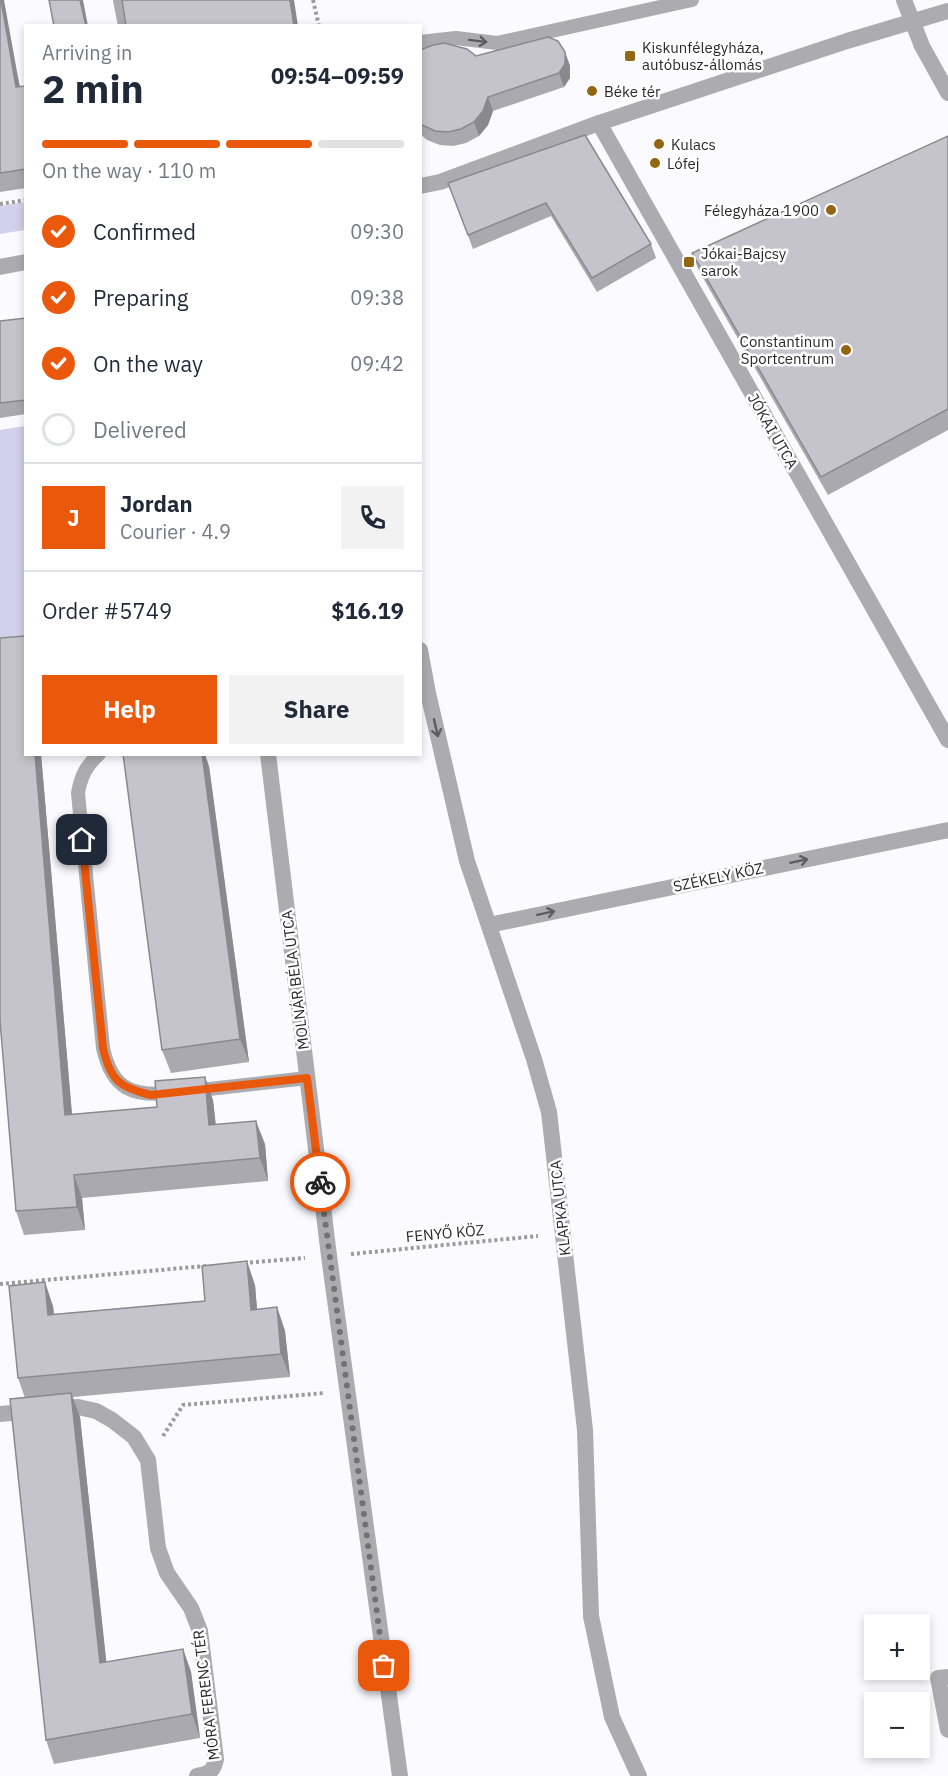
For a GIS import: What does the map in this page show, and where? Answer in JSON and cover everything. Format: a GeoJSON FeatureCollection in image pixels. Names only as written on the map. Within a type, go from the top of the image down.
{"type":"FeatureCollection","features":[{"type":"Feature","properties":{"kind":"street"},"geometry":{"type":"LineString","coordinates":[[903,0],[911,21],[948,93]]}},
{"type":"Feature","properties":{"kind":"street"},"geometry":{"type":"LineString","coordinates":[[422,186],[440,182],[599,123],[948,11]]}},
{"type":"Feature","properties":{"kind":"street","name":"JÓKAI UTCA"},"geometry":{"type":"LineString","coordinates":[[599,123],[948,740]]}},
{"type":"Feature","properties":{"kind":"street"},"geometry":{"type":"LineString","coordinates":[[0,267],[24,262]]}},
{"type":"Feature","properties":{"kind":"street","name":"KLAPKA UTCA"},"geometry":{"type":"LineString","coordinates":[[422,661],[467,861],[534,1059],[549,1112],[585,1430],[591,1616],[612,1718],[639,1776]]}},
{"type":"Feature","properties":{"kind":"street","name":"MOLNÁR BÉLA UTCA"},"geometry":{"type":"LineString","coordinates":[[268,756],[329,1256],[400,1776]]}},
{"type":"Feature","properties":{"kind":"street","name":"SZÉKELY KÖZ"},"geometry":{"type":"LineString","coordinates":[[489,925],[948,830]]}},
{"type":"Feature","properties":{"kind":"street","name":"MÓRA FERENC TÉR"},"geometry":{"type":"LineString","coordinates":[[0,1414],[78,1407],[96,1411],[134,1437],[148,1460],[158,1548],[167,1573],[192,1608],[200,1631],[216,1759],[214,1768],[209,1774],[197,1776]]}},
{"type":"Feature","properties":{"kind":"street"},"geometry":{"type":"LineString","coordinates":[[943,1678],[948,1730]]}},
{"type":"Feature","properties":{"kind":"lane"},"geometry":{"type":"LineString","coordinates":[[120,0],[125,24]]}},
{"type":"Feature","properties":{"kind":"lane"},"geometry":{"type":"LineString","coordinates":[[422,42],[456,38],[497,43],[692,0]]}},
{"type":"Feature","properties":{"kind":"lane"},"geometry":{"type":"LineString","coordinates":[[87,760],[80,779],[79,805],[103,1048],[107,1067],[117,1082],[132,1091],[151,1095],[307,1078]]}},
{"type":"Feature","properties":{"kind":"path"},"geometry":{"type":"LineString","coordinates":[[314,0],[319,24]]}},
{"type":"Feature","properties":{"kind":"path"},"geometry":{"type":"LineString","coordinates":[[0,204],[24,200]]}},
{"type":"Feature","properties":{"kind":"path","name":"FENYŐ KÖZ"},"geometry":{"type":"LineString","coordinates":[[235,1264],[563,1234]]}},
{"type":"Feature","properties":{"kind":"path"},"geometry":{"type":"LineString","coordinates":[[0,1284],[211,1266]]}},
{"type":"Feature","properties":{"kind":"path"},"geometry":{"type":"LineString","coordinates":[[148,1460],[183,1405],[347,1391]]}},
{"type":"Feature","properties":{"kind":"shaded area"},"geometry":{"type":"Polygon","coordinates":[[[24,202],[24,230],[0,234],[0,206],[24,202]]]}},
{"type":"Feature","properties":{"kind":"shaded area"},"geometry":{"type":"Polygon","coordinates":[[[24,426],[24,643],[0,645],[0,430],[24,426]]]}},
{"type":"Feature","properties":{"kind":"building"},"geometry":{"type":"Polygon","coordinates":[[[1,0],[16,87],[24,86],[24,169],[0,173],[1,0]]]}},
{"type":"Feature","properties":{"kind":"building"},"geometry":{"type":"Polygon","coordinates":[[[49,0],[80,0],[86,24],[54,24],[49,0]]]}},
{"type":"Feature","properties":{"kind":"building"},"geometry":{"type":"Polygon","coordinates":[[[122,0],[290,0],[294,24],[126,24],[122,0]]]}},
{"type":"Feature","properties":{"kind":"building"},"geometry":{"type":"Polygon","coordinates":[[[548,37],[558,41],[565,52],[565,64],[559,73],[488,97],[483,111],[474,122],[461,129],[448,132],[435,131],[422,125],[422,49],[444,43],[467,49],[476,56],[548,37]]]}},
{"type":"Feature","properties":{"kind":"building"},"geometry":{"type":"Polygon","coordinates":[[[585,135],[651,244],[592,278],[546,203],[468,235],[448,183],[585,135]]]}},
{"type":"Feature","properties":{"kind":"building","name":"Constantinum Sportcentrum"},"geometry":{"type":"Polygon","coordinates":[[[948,136],[948,409],[821,477],[692,253],[948,136]]]}},
{"type":"Feature","properties":{"kind":"building"},"geometry":{"type":"Polygon","coordinates":[[[24,318],[24,400],[0,403],[0,321],[24,318]]]}},
{"type":"Feature","properties":{"kind":"building"},"geometry":{"type":"Polygon","coordinates":[[[24,636],[24,756],[35,756],[65,1115],[157,1107],[155,1081],[205,1077],[209,1125],[256,1121],[260,1158],[74,1175],[77,1207],[16,1211],[0,1021],[0,638],[24,636]]]}},
{"type":"Feature","properties":{"kind":"building"},"geometry":{"type":"Polygon","coordinates":[[[123,756],[202,756],[240,1039],[162,1050],[123,756]]]}},
{"type":"Feature","properties":{"kind":"building"},"geometry":{"type":"Polygon","coordinates":[[[247,1261],[251,1310],[277,1307],[281,1354],[18,1378],[9,1286],[45,1282],[48,1315],[205,1301],[202,1266],[247,1261]]]}},
{"type":"Feature","properties":{"kind":"building"},"geometry":{"type":"Polygon","coordinates":[[[71,1393],[100,1663],[183,1649],[192,1714],[46,1740],[10,1399],[71,1393]]]}},
{"type":"Feature","properties":{"kind":"way so far"},"geometry":{"type":"LineString","coordinates":[[320,1182],[384,1666]]}},
{"type":"Feature","properties":{"kind":"place","name":"Kiskunfélegyháza, autóbusz-állomás"},"geometry":{"type":"Point","coordinates":[630,56]}},
{"type":"Feature","properties":{"kind":"place","name":"Béke tér"},"geometry":{"type":"Point","coordinates":[592,91]}},
{"type":"Feature","properties":{"kind":"place","name":"Kulacs"},"geometry":{"type":"Point","coordinates":[659,144]}},
{"type":"Feature","properties":{"kind":"place","name":"Lófej"},"geometry":{"type":"Point","coordinates":[655,163]}},
{"type":"Feature","properties":{"kind":"place","name":"Félegyháza 1900"},"geometry":{"type":"Point","coordinates":[831,210]}},
{"type":"Feature","properties":{"kind":"place","name":"Jókai-Bajcsy sarok"},"geometry":{"type":"Point","coordinates":[689,262]}},
{"type":"Feature","properties":{"kind":"place","name":"Constantinum Sportcentrum"},"geometry":{"type":"Point","coordinates":[846,350]}},
{"type":"Feature","properties":{"kind":"route"},"geometry":{"type":"LineString","coordinates":[[82,840],[103,1048],[107,1067],[117,1082],[132,1091],[151,1095],[307,1078],[320,1182]]}}]}
